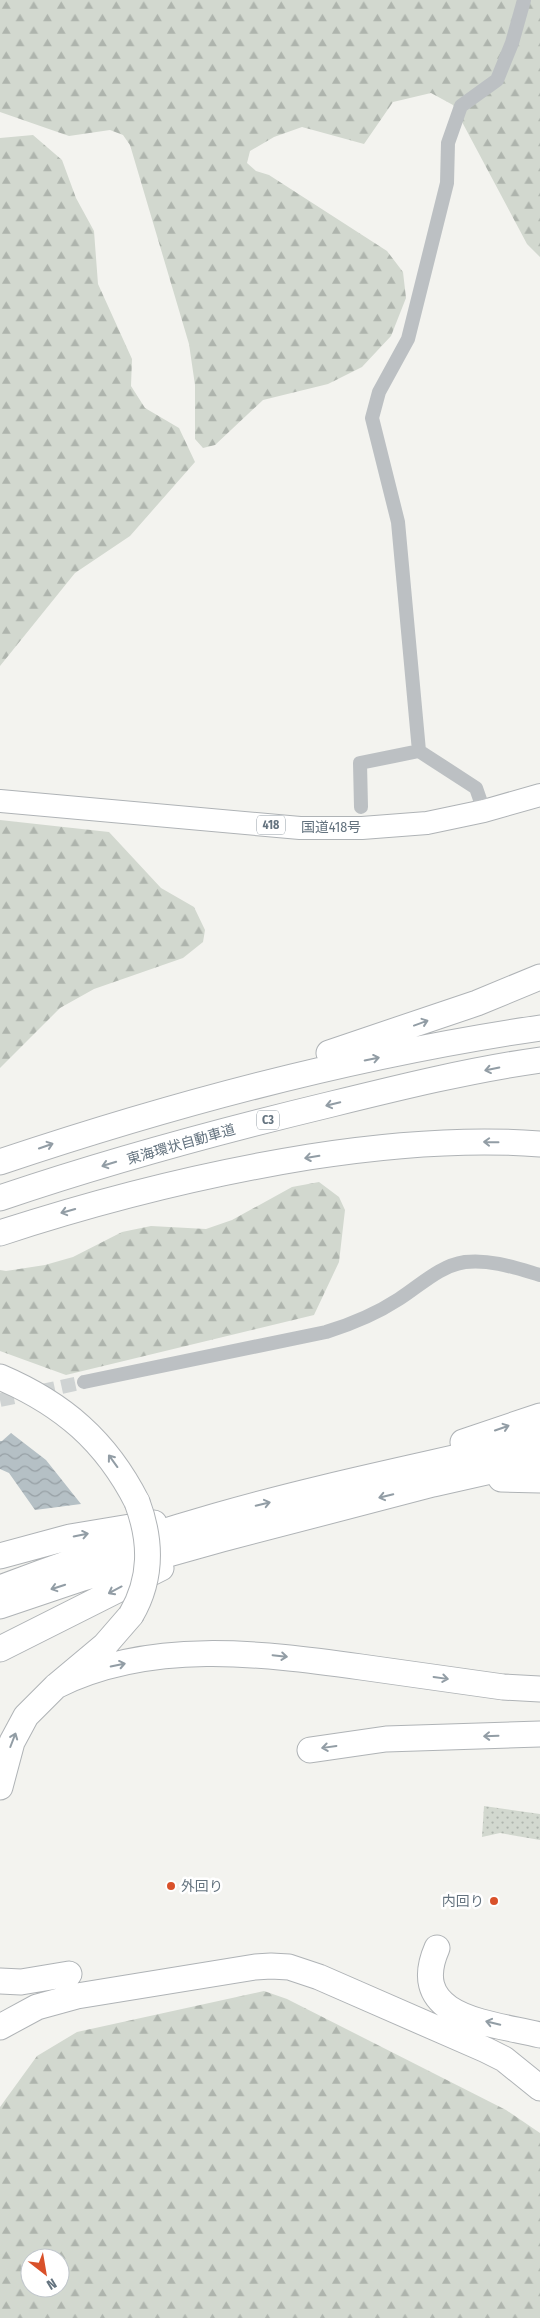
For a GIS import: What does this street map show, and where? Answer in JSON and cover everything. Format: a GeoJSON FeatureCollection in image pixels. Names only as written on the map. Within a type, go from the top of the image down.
{"type":"FeatureCollection","features":[{"type":"Feature","properties":{"kind":"highway","name":"国道418号"},"geometry":{"type":"LineString","coordinates":[[0,801],[300,828],[362,828],[427,822],[484,812],[540,794]]}},
{"type":"Feature","properties":{"kind":"highway"},"geometry":{"type":"LineString","coordinates":[[0,1162],[404,1030],[540,977]]}},
{"type":"Feature","properties":{"kind":"highway"},"geometry":{"type":"LineString","coordinates":[[92,1131],[206,1099],[352,1063],[540,1028]]}},
{"type":"Feature","properties":{"kind":"highway","name":"東海環状自動車道"},"geometry":{"type":"LineString","coordinates":[[0,1198],[149,1152],[261,1121],[385,1091],[540,1060]]}},
{"type":"Feature","properties":{"kind":"highway"},"geometry":{"type":"LineString","coordinates":[[0,1232],[66,1211],[148,1189],[281,1162],[389,1146],[435,1142],[540,1144]]}},
{"type":"Feature","properties":{"kind":"highway"},"geometry":{"type":"LineString","coordinates":[[0,1377],[43,1398],[62,1410],[96,1439],[120,1471],[137,1502],[146,1532],[148,1568],[145,1586],[131,1616],[105,1645],[32,1709],[18,1728],[12,1742],[0,1787]]}},
{"type":"Feature","properties":{"kind":"highway"},"geometry":{"type":"LineString","coordinates":[[0,1606],[83,1578],[340,1484],[540,1416]]}},
{"type":"Feature","properties":{"kind":"highway"},"geometry":{"type":"LineString","coordinates":[[340,1484],[540,1438]]}},
{"type":"Feature","properties":{"kind":"highway"},"geometry":{"type":"LineString","coordinates":[[0,1588],[108,1550],[433,1484],[540,1460]]}},
{"type":"Feature","properties":{"kind":"highway"},"geometry":{"type":"LineString","coordinates":[[433,1484],[510,1478],[540,1480]]}},
{"type":"Feature","properties":{"kind":"highway"},"geometry":{"type":"LineString","coordinates":[[0,1556],[70,1537],[121,1528],[219,1527]]}},
{"type":"Feature","properties":{"kind":"highway"},"geometry":{"type":"LineString","coordinates":[[0,1649],[219,1527]]}},
{"type":"Feature","properties":{"kind":"highway"},"geometry":{"type":"LineString","coordinates":[[56,1686],[82,1674],[120,1664],[191,1654],[220,1653],[296,1658],[504,1687],[540,1689]]}},
{"type":"Feature","properties":{"kind":"highway"},"geometry":{"type":"LineString","coordinates":[[310,1750],[386,1739],[540,1734]]}},
{"type":"Feature","properties":{"kind":"highway"},"geometry":{"type":"LineString","coordinates":[[437,1948],[430,1963],[430,1984],[435,1996],[443,2005],[463,2016],[540,2035]]}},
{"type":"Feature","properties":{"kind":"highway"},"geometry":{"type":"LineString","coordinates":[[0,2027],[37,2006],[77,1996],[255,1967],[289,1967],[320,1976],[486,2050],[504,2059],[540,2088]]}},
{"type":"Feature","properties":{"kind":"highway"},"geometry":{"type":"LineString","coordinates":[[7,1983],[69,1974]]}},
{"type":"Feature","properties":{"kind":"street"},"geometry":{"type":"LineString","coordinates":[[419,751],[398,522],[372,418],[379,392],[408,339],[447,183],[448,143],[461,106],[497,80],[512,43],[524,0]]}},
{"type":"Feature","properties":{"kind":"street"},"geometry":{"type":"LineString","coordinates":[[361,807],[360,763],[419,751],[476,788],[484,812]]}},
{"type":"Feature","properties":{"kind":"street"},"geometry":{"type":"LineString","coordinates":[[84,1382],[326,1332],[351,1324],[378,1312],[447,1266],[466,1262],[501,1263],[540,1275]]}},
{"type":"Feature","properties":{"kind":"green space"},"geometry":{"type":"Polygon","coordinates":[[[0,0],[540,0],[540,257],[527,244],[453,105],[431,93],[393,102],[364,144],[302,127],[274,137],[250,151],[247,163],[256,171],[269,175],[387,251],[403,272],[406,298],[391,336],[362,367],[328,384],[263,400],[215,445],[203,448],[195,439],[195,385],[189,344],[130,145],[123,135],[110,130],[69,136],[0,112],[0,0]]]}},
{"type":"Feature","properties":{"kind":"green space"},"geometry":{"type":"Polygon","coordinates":[[[33,135],[62,160],[76,198],[94,231],[98,284],[132,359],[131,386],[145,408],[179,428],[195,462],[130,536],[75,573],[0,666],[0,138],[33,135]]]}},
{"type":"Feature","properties":{"kind":"green space"},"geometry":{"type":"Polygon","coordinates":[[[0,820],[109,832],[161,888],[194,907],[205,930],[203,942],[183,958],[94,989],[60,1008],[0,1068],[0,820]]]}},
{"type":"Feature","properties":{"kind":"green space"},"geometry":{"type":"Polygon","coordinates":[[[319,1182],[339,1197],[345,1210],[339,1262],[314,1315],[66,1375],[0,1351],[0,1270],[6,1271],[45,1265],[73,1257],[122,1232],[151,1226],[206,1229],[232,1220],[292,1187],[319,1182]]]}},
{"type":"Feature","properties":{"kind":"green space"},"geometry":{"type":"Polygon","coordinates":[[[484,1806],[540,1814],[540,1840],[500,1833],[482,1837],[484,1806]]]}},
{"type":"Feature","properties":{"kind":"green space"},"geometry":{"type":"Polygon","coordinates":[[[264,1991],[287,1999],[506,2110],[540,2133],[540,2318],[0,2318],[0,2107],[37,2056],[77,2032],[264,1991]]]}},
{"type":"Feature","properties":{"kind":"water"},"geometry":{"type":"Polygon","coordinates":[[[11,1433],[46,1460],[81,1504],[35,1510],[9,1473],[0,1469],[0,1441],[11,1433]]]}},
{"type":"Feature","properties":{"kind":"tunnel"},"geometry":{"type":"LineString","coordinates":[[0,1400],[84,1382]]}},
{"type":"Feature","properties":{"kind":"place","name":"外回り"},"geometry":{"type":"Point","coordinates":[171,1886]}},
{"type":"Feature","properties":{"kind":"place","name":"内回り"},"geometry":{"type":"Point","coordinates":[494,1901]}}]}
